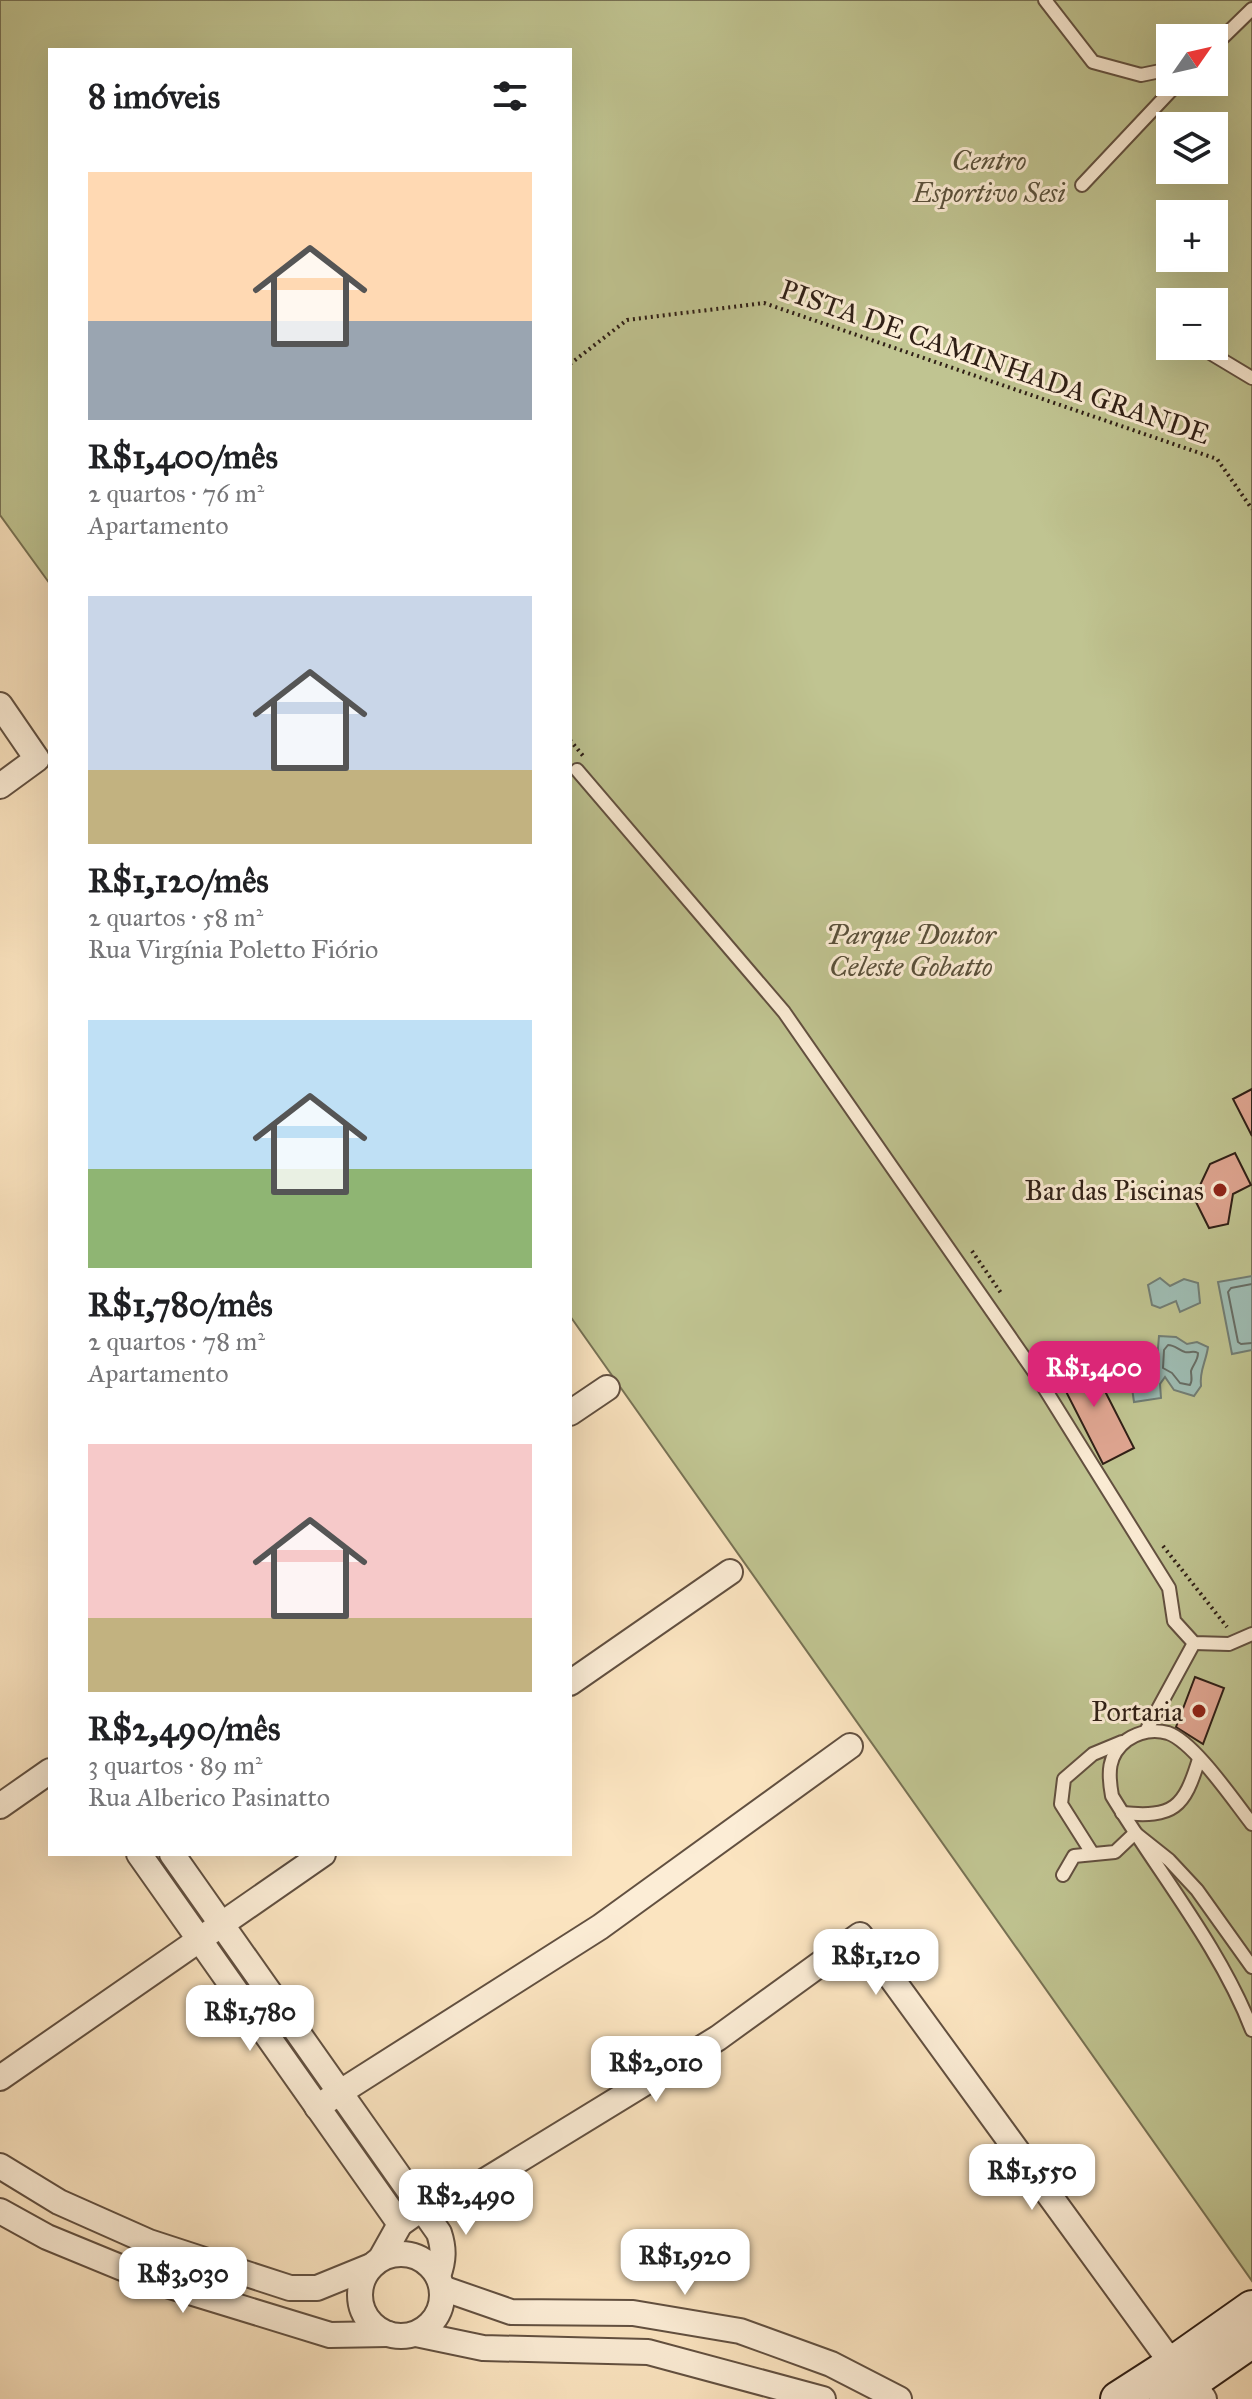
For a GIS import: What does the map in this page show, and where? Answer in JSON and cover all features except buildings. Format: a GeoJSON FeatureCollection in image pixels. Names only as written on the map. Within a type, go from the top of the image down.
{"type":"FeatureCollection","features":[{"type":"Feature","properties":{"kind":"main road"},"geometry":{"type":"LineString","coordinates":[[1184,2386],[1252,2308]]}},
{"type":"Feature","properties":{"kind":"main road"},"geometry":{"type":"LineString","coordinates":[[1118,2399],[1184,2386],[1252,2340]]}},
{"type":"Feature","properties":{"kind":"street"},"geometry":{"type":"LineString","coordinates":[[0,705],[37,759],[0,786]]}},
{"type":"Feature","properties":{"kind":"street"},"geometry":{"type":"LineString","coordinates":[[572,1412],[607,1388]]}},
{"type":"Feature","properties":{"kind":"street"},"geometry":{"type":"LineString","coordinates":[[572,1682],[730,1572]]}},
{"type":"Feature","properties":{"kind":"street"},"geometry":{"type":"LineString","coordinates":[[317,2107],[600,1927],[850,1746]]}},
{"type":"Feature","properties":{"kind":"street"},"geometry":{"type":"LineString","coordinates":[[0,1806],[48,1772]]}},
{"type":"Feature","properties":{"kind":"street"},"geometry":{"type":"LineString","coordinates":[[140,1856],[400,2224]]}},
{"type":"Feature","properties":{"kind":"street"},"geometry":{"type":"LineString","coordinates":[[0,2211],[47,2237],[154,2281],[330,2335],[388,2334],[403,2337],[429,2326],[438,2315],[442,2301],[440,2282],[444,2247],[439,2233],[173,1856]]}},
{"type":"Feature","properties":{"kind":"street"},"geometry":{"type":"LineString","coordinates":[[0,2078],[320,1856]]}},
{"type":"Feature","properties":{"kind":"street"},"geometry":{"type":"LineString","coordinates":[[388,2334],[376,2328],[366,2317],[360,2290],[364,2277],[400,2224],[421,2209],[452,2201],[718,2038],[860,1935],[1184,2386]]}},
{"type":"Feature","properties":{"kind":"street"},"geometry":{"type":"LineString","coordinates":[[0,2166],[59,2202],[149,2242],[290,2288],[317,2288],[393,2254],[407,2254],[430,2265],[440,2282],[511,2312],[633,2313],[740,2331],[831,2364],[899,2399]]}},
{"type":"Feature","properties":{"kind":"street"},"geometry":{"type":"LineString","coordinates":[[416,2334],[483,2348],[648,2352],[823,2399]]}},
{"type":"Feature","properties":{"kind":"lane"},"geometry":{"type":"LineString","coordinates":[[1045,0],[1093,62],[1141,75],[1156,72]]}},
{"type":"Feature","properties":{"kind":"lane"},"geometry":{"type":"LineString","coordinates":[[1228,32],[1252,9]]}},
{"type":"Feature","properties":{"kind":"lane"},"geometry":{"type":"LineString","coordinates":[[1082,185],[1166,96]]}},
{"type":"Feature","properties":{"kind":"lane"},"geometry":{"type":"LineString","coordinates":[[1222,360],[1252,378]]}},
{"type":"Feature","properties":{"kind":"lane"},"geometry":{"type":"LineString","coordinates":[[577,770],[784,1012],[1035,1373],[1169,1588],[1174,1621],[1194,1643],[1229,1644],[1252,1634]]}},
{"type":"Feature","properties":{"kind":"lane"},"geometry":{"type":"LineString","coordinates":[[1146,1731],[1194,1643]]}},
{"type":"Feature","properties":{"kind":"lane"},"geometry":{"type":"LineString","coordinates":[[1092,1853],[1061,1804],[1064,1779],[1093,1754],[1146,1731],[1168,1733],[1188,1746],[1252,1824]]}},
{"type":"Feature","properties":{"kind":"lane"},"geometry":{"type":"LineString","coordinates":[[1127,1740],[1112,1755],[1108,1774],[1112,1796],[1209,1946],[1252,2030]]}},
{"type":"Feature","properties":{"kind":"lane"},"geometry":{"type":"LineString","coordinates":[[1122,1813],[1149,1815],[1168,1811],[1181,1801],[1191,1784],[1199,1759]]}},
{"type":"Feature","properties":{"kind":"lane"},"geometry":{"type":"LineString","coordinates":[[1063,1875],[1074,1856],[1115,1852],[1135,1833]]}},
{"type":"Feature","properties":{"kind":"lane"},"geometry":{"type":"LineString","coordinates":[[1135,1833],[1169,1860],[1197,1890],[1252,1967]]}},
{"type":"Feature","properties":{"kind":"path","name":"PISTA DE CAMINHADA GRANDE"},"geometry":{"type":"LineString","coordinates":[[572,362],[627,320],[764,303],[1217,459],[1252,509]]}},
{"type":"Feature","properties":{"kind":"green space","name":"Parque Doutor Celeste Gobatto"},"geometry":{"type":"Polygon","coordinates":[[[0,0],[1252,0],[1252,2281],[572,1319],[572,48],[48,48],[48,581],[0,515],[0,0]]]}},
{"type":"Feature","properties":{"kind":"water"},"geometry":{"type":"Polygon","coordinates":[[[1252,1276],[1252,1350],[1232,1354],[1218,1282],[1252,1276]]]}},
{"type":"Feature","properties":{"kind":"water"},"geometry":{"type":"Polygon","coordinates":[[[1160,1278],[1170,1286],[1184,1279],[1198,1283],[1200,1303],[1180,1312],[1176,1301],[1160,1308],[1152,1305],[1148,1285],[1160,1278]]]}},
{"type":"Feature","properties":{"kind":"water"},"geometry":{"type":"Polygon","coordinates":[[[1159,1336],[1176,1337],[1187,1344],[1197,1342],[1208,1347],[1201,1386],[1194,1396],[1174,1390],[1165,1377],[1160,1384],[1161,1398],[1134,1402],[1130,1374],[1143,1372],[1157,1360],[1159,1336]]]}},
{"type":"Feature","properties":{"kind":"place","name":"Bar das Piscinas"},"geometry":{"type":"Point","coordinates":[1220,1190]}},
{"type":"Feature","properties":{"kind":"place","name":"Portaria"},"geometry":{"type":"Point","coordinates":[1199,1711]}},
{"type":"Feature","properties":{"kind":"park label","name":"Centro Esportivo Sesi"},"geometry":{"type":"Point","coordinates":[989,176]}}]}
